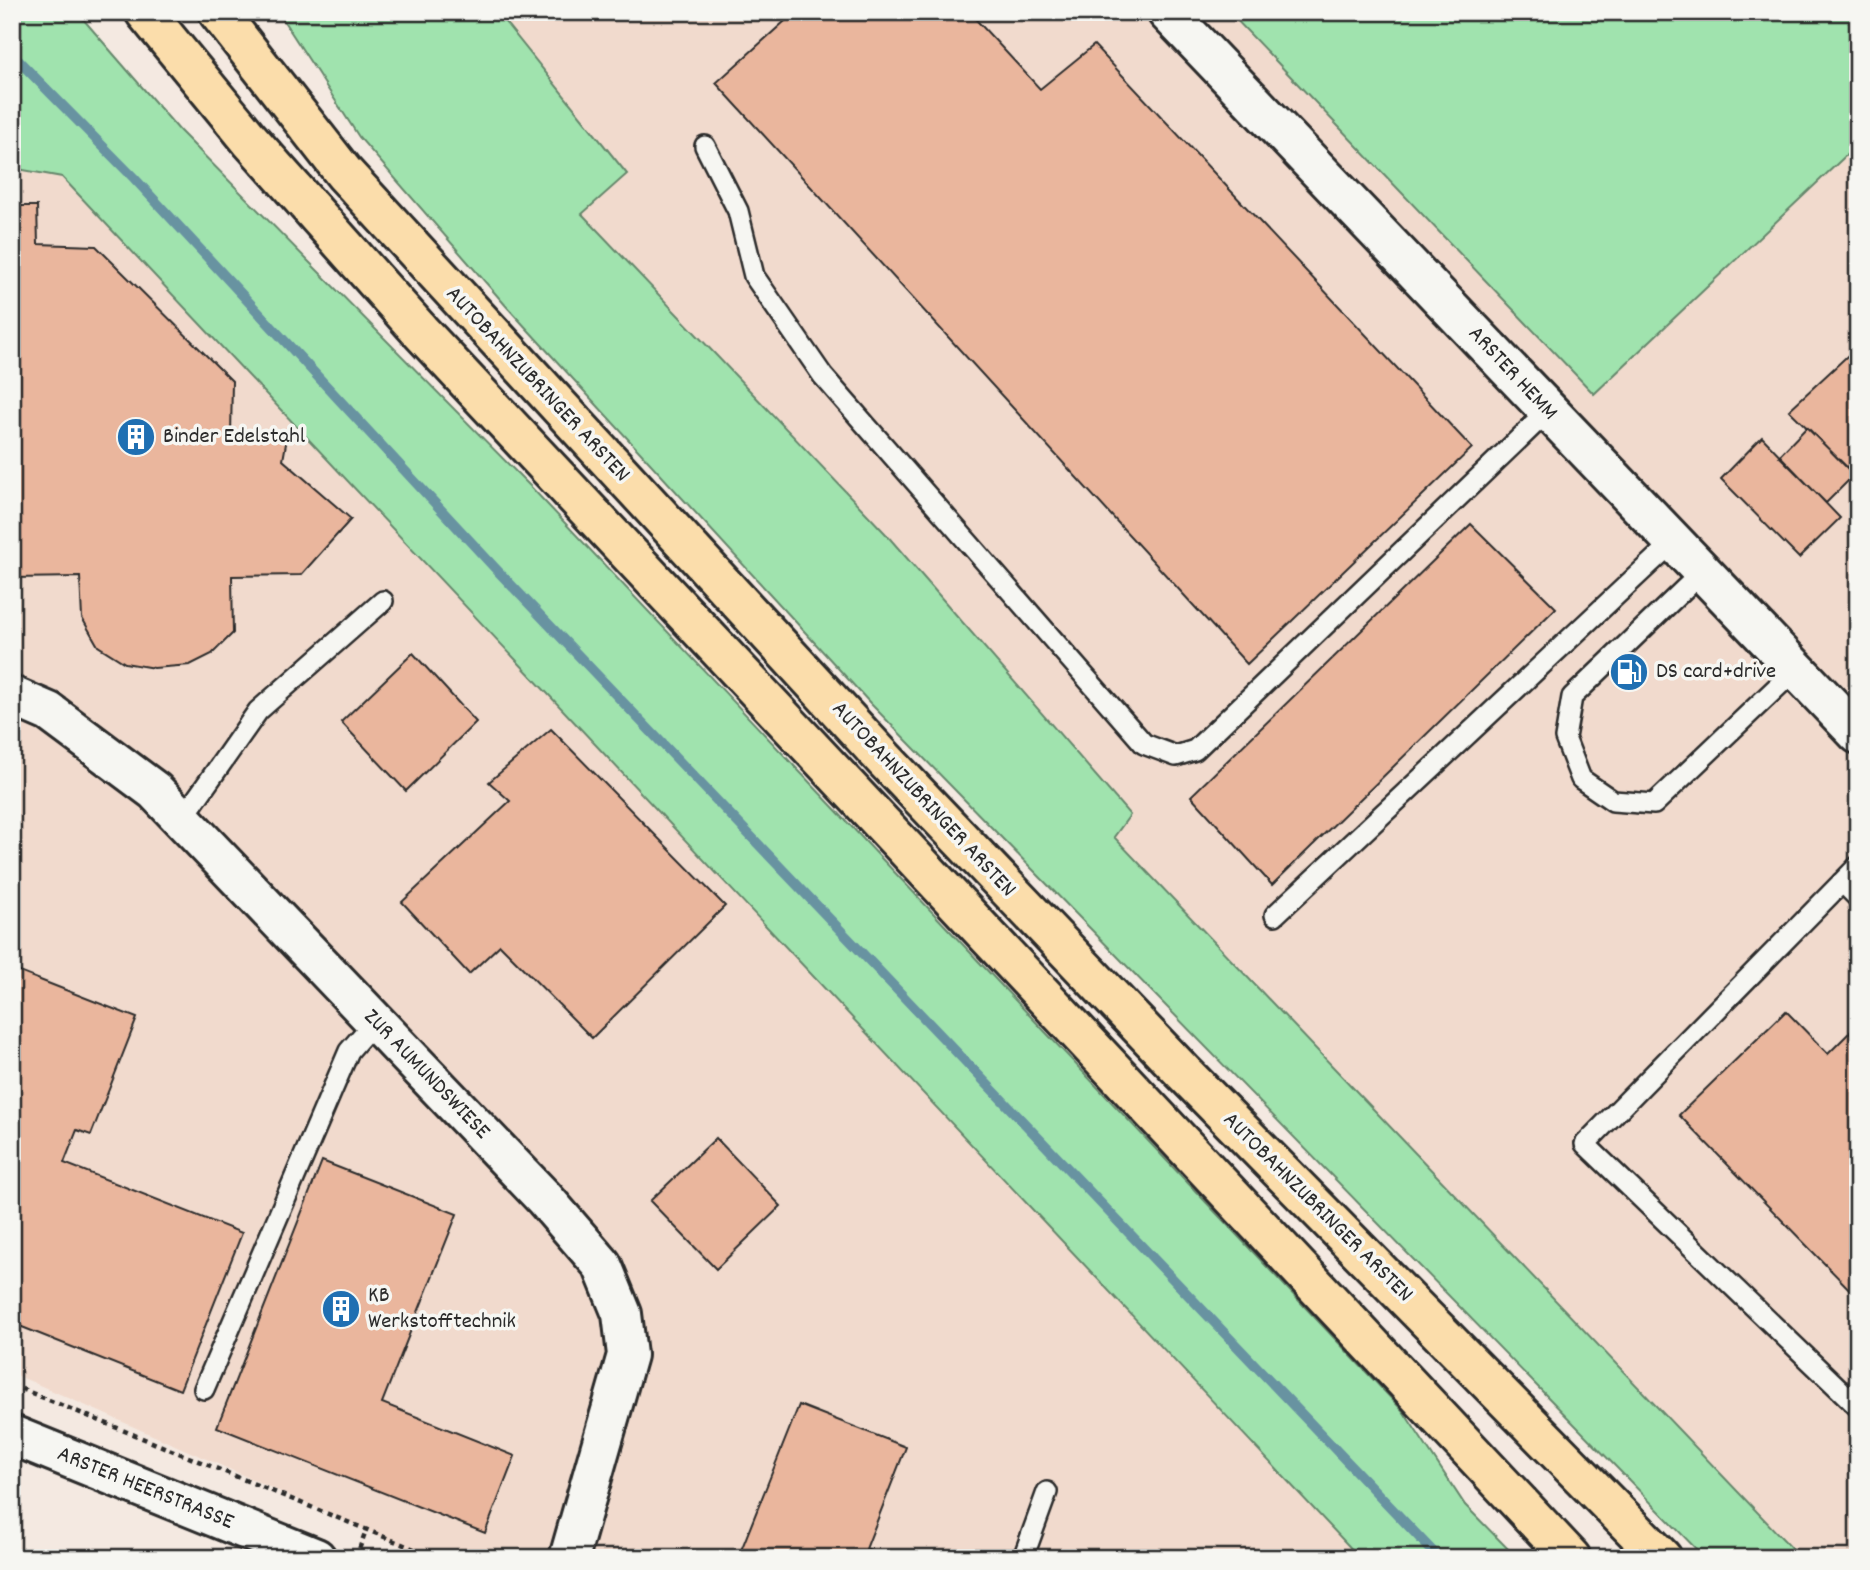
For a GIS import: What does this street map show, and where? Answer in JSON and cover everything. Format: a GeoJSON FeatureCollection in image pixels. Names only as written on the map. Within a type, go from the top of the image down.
{"type":"FeatureCollection","features":[{"type":"Feature","properties":{"kind":"highway","name":"AUTOBAHNZUBRINGER ARSTEN"},"geometry":{"type":"LineString","coordinates":[[145,12],[250,140],[420,331],[1571,1558]]}},
{"type":"Feature","properties":{"kind":"highway","name":"AUTOBAHNZUBRINGER ARSTEN"},"geometry":{"type":"LineString","coordinates":[[218,12],[344,173],[884,760],[1183,1073],[1662,1558]]}},
{"type":"Feature","properties":{"kind":"street","name":"ARSTER HEMM"},"geometry":{"type":"LineString","coordinates":[[1167,12],[1858,734]]}},
{"type":"Feature","properties":{"kind":"street","name":"ZUR AUMUNDSWIESE"},"geometry":{"type":"LineString","coordinates":[[12,696],[49,712],[155,791],[183,818],[544,1198],[602,1265],[622,1314],[627,1355],[569,1558]]}},
{"type":"Feature","properties":{"kind":"street","name":"ARSTER HEERSTRASSE"},"geometry":{"type":"LineString","coordinates":[[12,1435],[316,1558]]}},
{"type":"Feature","properties":{"kind":"lane"},"geometry":{"type":"LineString","coordinates":[[705,146],[738,211],[754,276],[823,376],[1144,744],[1175,756],[1195,750],[1547,412]]}},
{"type":"Feature","properties":{"kind":"lane"},"geometry":{"type":"LineString","coordinates":[[1275,915],[1674,541]]}},
{"type":"Feature","properties":{"kind":"lane"},"geometry":{"type":"LineString","coordinates":[[1703,571],[1572,697],[1565,738],[1581,779],[1613,801],[1654,804],[1796,669]]}},
{"type":"Feature","properties":{"kind":"lane"},"geometry":{"type":"LineString","coordinates":[[183,818],[258,711],[383,601]]}},
{"type":"Feature","properties":{"kind":"lane"},"geometry":{"type":"LineString","coordinates":[[1858,866],[1585,1144],[1858,1408]]}},
{"type":"Feature","properties":{"kind":"lane"},"geometry":{"type":"LineString","coordinates":[[1842,882],[1858,898]]}},
{"type":"Feature","properties":{"kind":"lane"},"geometry":{"type":"LineString","coordinates":[[204,1389],[349,1051],[375,1021]]}},
{"type":"Feature","properties":{"kind":"lane"},"geometry":{"type":"LineString","coordinates":[[1023,1558],[1047,1492]]}},
{"type":"Feature","properties":{"kind":"path"},"geometry":{"type":"LineString","coordinates":[[12,1385],[436,1558]]}},
{"type":"Feature","properties":{"kind":"path"},"geometry":{"type":"LineString","coordinates":[[356,1558],[366,1530]]}},
{"type":"Feature","properties":{"kind":"shaded area"},"geometry":{"type":"Polygon","coordinates":[[[497,12],[1229,12],[1593,394],[1858,144],[1858,1558],[1801,1558],[1113,836],[1130,814],[885,533],[582,214],[627,173],[497,12]]]}},
{"type":"Feature","properties":{"kind":"shaded area"},"geometry":{"type":"Polygon","coordinates":[[[12,168],[61,177],[1360,1558],[430,1558],[12,1373],[12,168]]]}},
{"type":"Feature","properties":{"kind":"green space"},"geometry":{"type":"Polygon","coordinates":[[[12,12],[77,12],[180,131],[530,486],[1403,1411],[1465,1505],[1517,1558],[1360,1558],[62,177],[12,168],[12,12]]]}},
{"type":"Feature","properties":{"kind":"green space"},"geometry":{"type":"Polygon","coordinates":[[[278,12],[497,12],[627,174],[582,214],[885,533],[1130,815],[1114,837],[1801,1558],[1705,1558],[870,703],[507,307],[359,137],[278,12]]]}},
{"type":"Feature","properties":{"kind":"green space"},"geometry":{"type":"Polygon","coordinates":[[[1229,12],[1858,12],[1858,144],[1594,394],[1229,12]]]}},
{"type":"Feature","properties":{"kind":"building"},"geometry":{"type":"Polygon","coordinates":[[[795,12],[969,12],[1040,89],[1094,45],[1472,448],[1247,664],[716,83],[795,12]]]}},
{"type":"Feature","properties":{"kind":"building","name":"Binder Edelstahl"},"geometry":{"type":"Polygon","coordinates":[[[12,206],[37,206],[38,244],[96,246],[232,381],[231,436],[287,438],[283,460],[351,519],[301,575],[232,576],[233,633],[212,654],[190,665],[154,668],[125,663],[98,646],[82,618],[80,577],[12,578],[12,206]]]}},
{"type":"Feature","properties":{"kind":"building"},"geometry":{"type":"Polygon","coordinates":[[[1858,346],[1858,478],[1789,410],[1858,346]]]}},
{"type":"Feature","properties":{"kind":"building"},"geometry":{"type":"Polygon","coordinates":[[[1807,427],[1854,475],[1826,503],[1779,456],[1807,427]]]}},
{"type":"Feature","properties":{"kind":"building"},"geometry":{"type":"Polygon","coordinates":[[[1762,437],[1840,518],[1799,558],[1721,479],[1762,437]]]}},
{"type":"Feature","properties":{"kind":"building"},"geometry":{"type":"Polygon","coordinates":[[[1471,524],[1556,608],[1272,885],[1191,796],[1471,524]]]}},
{"type":"Feature","properties":{"kind":"building"},"geometry":{"type":"Polygon","coordinates":[[[413,653],[476,722],[406,791],[341,722],[413,653]]]}},
{"type":"Feature","properties":{"kind":"building"},"geometry":{"type":"Polygon","coordinates":[[[551,729],[725,906],[592,1038],[500,945],[469,974],[402,902],[510,801],[489,782],[551,729]]]}},
{"type":"Feature","properties":{"kind":"building"},"geometry":{"type":"Polygon","coordinates":[[[12,969],[137,1018],[91,1135],[77,1130],[64,1163],[242,1233],[180,1390],[12,1323],[12,1280],[16,1270],[12,1269],[12,969]]]}},
{"type":"Feature","properties":{"kind":"building"},"geometry":{"type":"Polygon","coordinates":[[[1786,1011],[1828,1054],[1858,1024],[1858,1298],[1679,1115],[1786,1011]]]}},
{"type":"Feature","properties":{"kind":"building"},"geometry":{"type":"Polygon","coordinates":[[[716,1138],[781,1206],[716,1269],[650,1201],[716,1138]]]}},
{"type":"Feature","properties":{"kind":"building","name":"KB Werkstofftechnik"},"geometry":{"type":"Polygon","coordinates":[[[322,1161],[457,1214],[382,1403],[515,1456],[485,1533],[217,1427],[322,1161]]]}},
{"type":"Feature","properties":{"kind":"building"},"geometry":{"type":"Polygon","coordinates":[[[799,1405],[906,1447],[866,1549],[888,1558],[738,1558],[799,1405]]]}},
{"type":"Feature","properties":{"kind":"waterway"},"geometry":{"type":"LineString","coordinates":[[12,54],[134,178],[494,567],[1439,1558]]}},
{"type":"Feature","properties":{"kind":"place","name":"Binder Edelstahl"},"geometry":{"type":"Point","coordinates":[136,437]}},
{"type":"Feature","properties":{"kind":"place","name":"DS card+drive"},"geometry":{"type":"Point","coordinates":[1629,672]}},
{"type":"Feature","properties":{"kind":"place","name":"KB Werkstofftechnik"},"geometry":{"type":"Point","coordinates":[341,1309]}}]}
